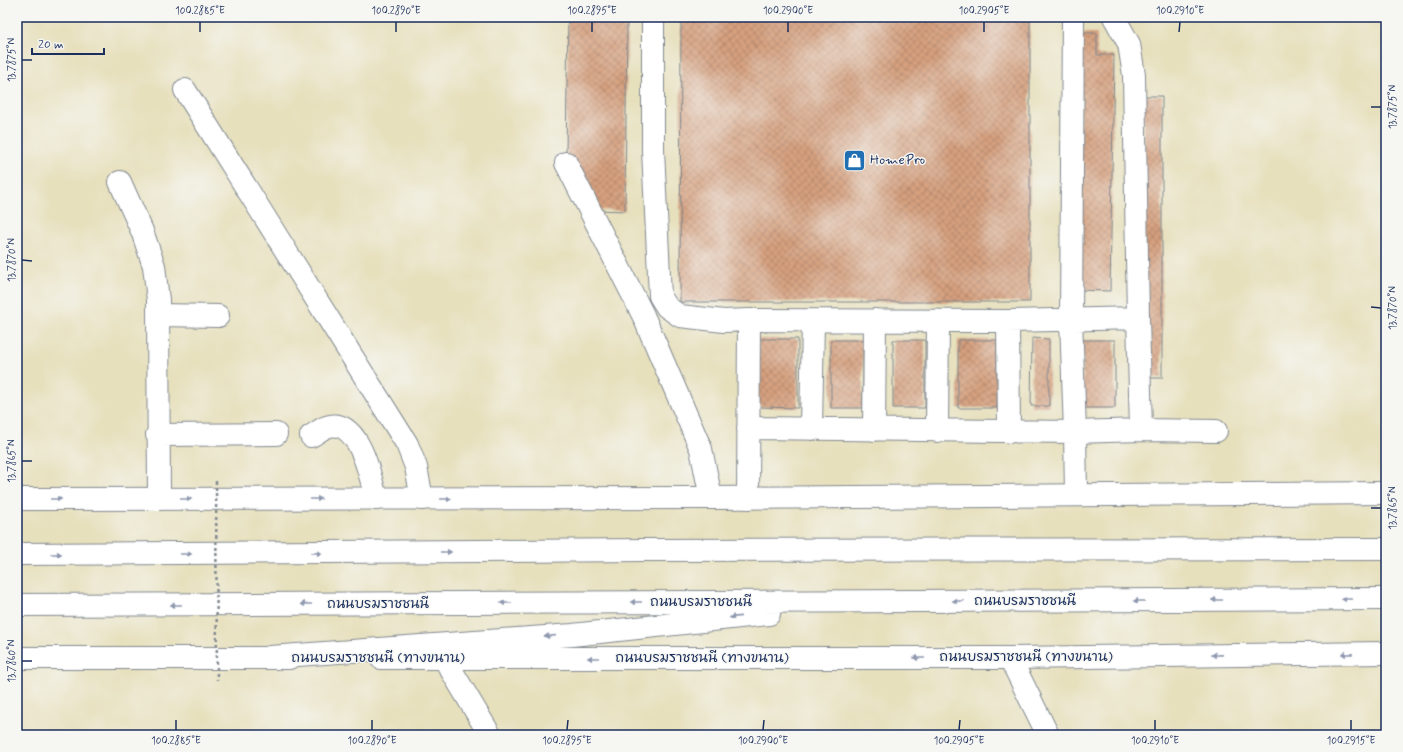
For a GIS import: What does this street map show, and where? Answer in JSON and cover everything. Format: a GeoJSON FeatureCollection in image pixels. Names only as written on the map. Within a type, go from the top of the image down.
{"type":"FeatureCollection","features":[{"type":"Feature","properties":{"kind":"main road"},"geometry":{"type":"LineString","coordinates":[[654,17],[653,150],[660,296],[667,307],[680,316],[724,321],[1008,321],[1138,318]]}},
{"type":"Feature","properties":{"kind":"main road"},"geometry":{"type":"LineString","coordinates":[[1073,17],[1071,319],[1076,494]]}},
{"type":"Feature","properties":{"kind":"main road"},"geometry":{"type":"LineString","coordinates":[[1114,17],[1129,44],[1134,75],[1141,430]]}},
{"type":"Feature","properties":{"kind":"main road"},"geometry":{"type":"LineString","coordinates":[[185,90],[407,444],[416,467],[422,499]]}},
{"type":"Feature","properties":{"kind":"main road"},"geometry":{"type":"LineString","coordinates":[[566,163],[643,315],[701,449],[711,498]]}},
{"type":"Feature","properties":{"kind":"main road"},"geometry":{"type":"LineString","coordinates":[[120,182],[142,231],[154,266],[158,315],[157,435],[159,499]]}},
{"type":"Feature","properties":{"kind":"main road"},"geometry":{"type":"LineString","coordinates":[[158,315],[218,316]]}},
{"type":"Feature","properties":{"kind":"main road"},"geometry":{"type":"LineString","coordinates":[[748,498],[749,320]]}},
{"type":"Feature","properties":{"kind":"main road"},"geometry":{"type":"LineString","coordinates":[[874,430],[875,320]]}},
{"type":"Feature","properties":{"kind":"main road"},"geometry":{"type":"LineString","coordinates":[[811,429],[813,321]]}},
{"type":"Feature","properties":{"kind":"main road"},"geometry":{"type":"LineString","coordinates":[[937,431],[938,321]]}},
{"type":"Feature","properties":{"kind":"main road"},"geometry":{"type":"LineString","coordinates":[[1008,321],[1009,432]]}},
{"type":"Feature","properties":{"kind":"main road"},"geometry":{"type":"LineString","coordinates":[[311,436],[325,427],[334,426],[344,429],[354,436],[363,452],[376,499]]}},
{"type":"Feature","properties":{"kind":"main road"},"geometry":{"type":"LineString","coordinates":[[748,428],[1009,432],[1141,430],[1216,431]]}},
{"type":"Feature","properties":{"kind":"main road"},"geometry":{"type":"LineString","coordinates":[[157,435],[276,434]]}},
{"type":"Feature","properties":{"kind":"main road"},"geometry":{"type":"LineString","coordinates":[[17,499],[748,498],[1076,494],[1386,493]]}},
{"type":"Feature","properties":{"kind":"main road"},"geometry":{"type":"LineString","coordinates":[[17,554],[639,550],[1386,549]]}},
{"type":"Feature","properties":{"kind":"main road","name":"ถนนบรมราชชนนี"},"geometry":{"type":"LineString","coordinates":[[17,605],[1386,599]]}},
{"type":"Feature","properties":{"kind":"main road"},"geometry":{"type":"LineString","coordinates":[[270,657],[572,634],[885,601]]}},
{"type":"Feature","properties":{"kind":"main road","name":"ถนนบรมราชชนนี (ทางขนาน)"},"geometry":{"type":"LineString","coordinates":[[17,658],[1010,658],[1386,653]]}},
{"type":"Feature","properties":{"kind":"main road"},"geometry":{"type":"LineString","coordinates":[[444,658],[490,735]]}},
{"type":"Feature","properties":{"kind":"main road"},"geometry":{"type":"LineString","coordinates":[[1010,658],[1048,735]]}},
{"type":"Feature","properties":{"kind":"path"},"geometry":{"type":"LineString","coordinates":[[216,481],[217,680]]}},
{"type":"Feature","properties":{"kind":"building"},"geometry":{"type":"Polygon","coordinates":[[[568,17],[627,17],[625,211],[596,210],[566,154],[568,17]]]}},
{"type":"Feature","properties":{"kind":"building","name":"HomePro"},"geometry":{"type":"Polygon","coordinates":[[[681,17],[1030,17],[1030,302],[680,302],[681,17]]]}},
{"type":"Feature","properties":{"kind":"building"},"geometry":{"type":"Polygon","coordinates":[[[1081,33],[1097,33],[1097,55],[1114,55],[1110,291],[1077,290],[1081,33]]]}},
{"type":"Feature","properties":{"kind":"building"},"geometry":{"type":"Polygon","coordinates":[[[1144,96],[1162,96],[1162,378],[1144,378],[1144,96]]]}},
{"type":"Feature","properties":{"kind":"building"},"geometry":{"type":"Polygon","coordinates":[[[1032,338],[1049,339],[1049,406],[1031,406],[1032,338]]]}},
{"type":"Feature","properties":{"kind":"building"},"geometry":{"type":"Polygon","coordinates":[[[758,339],[798,339],[798,408],[758,407],[758,339]]]}},
{"type":"Feature","properties":{"kind":"building"},"geometry":{"type":"Polygon","coordinates":[[[831,340],[863,340],[863,408],[831,408],[831,340]]]}},
{"type":"Feature","properties":{"kind":"building"},"geometry":{"type":"Polygon","coordinates":[[[893,340],[925,340],[925,408],[893,408],[893,340]]]}},
{"type":"Feature","properties":{"kind":"building"},"geometry":{"type":"Polygon","coordinates":[[[958,340],[997,340],[997,408],[958,408],[958,340]]]}},
{"type":"Feature","properties":{"kind":"building"},"geometry":{"type":"Polygon","coordinates":[[[1083,340],[1115,340],[1115,408],[1082,408],[1083,340]]]}},
{"type":"Feature","properties":{"kind":"place","name":"HomePro"},"geometry":{"type":"Point","coordinates":[855,160]}}]}
